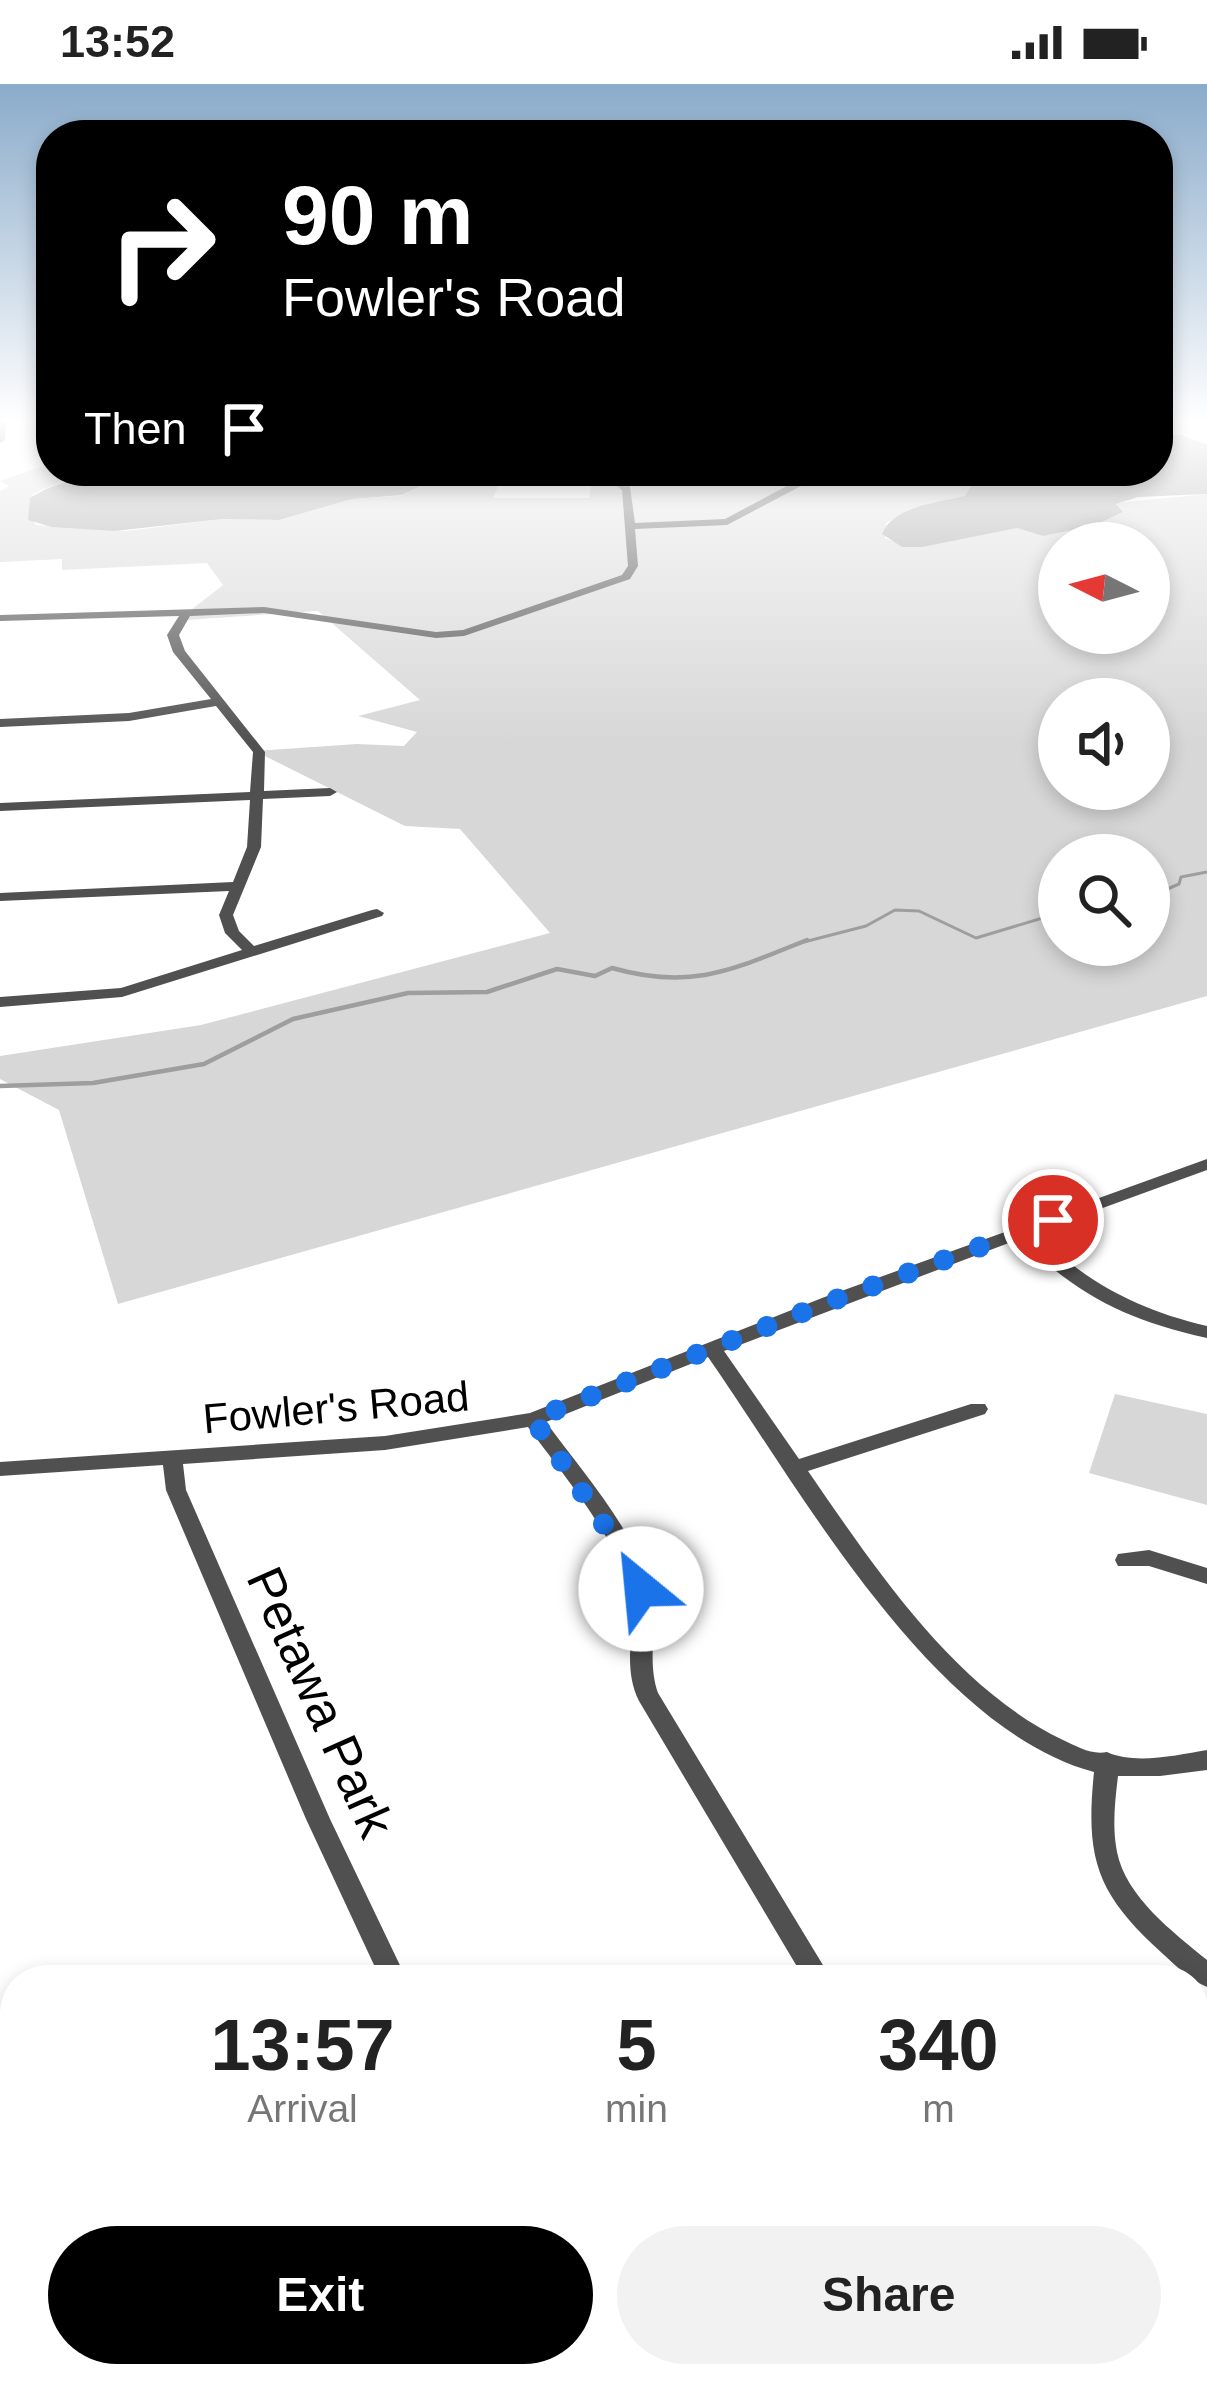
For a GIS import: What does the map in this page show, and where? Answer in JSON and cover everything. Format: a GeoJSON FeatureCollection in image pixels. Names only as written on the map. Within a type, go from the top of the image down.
{"type":"FeatureCollection","features":[{"type":"Feature","properties":{"kind":"street"},"geometry":{"type":"LineString","coordinates":[[0,618],[287,612],[450,635],[620,582],[633,566],[630,527]]}},
{"type":"Feature","properties":{"kind":"street"},"geometry":{"type":"LineString","coordinates":[[187,612],[176,628],[175,643],[259,752],[254,847],[226,921],[252,952]]}},
{"type":"Feature","properties":{"kind":"street"},"geometry":{"type":"LineString","coordinates":[[0,723],[129,717],[217,702]]}},
{"type":"Feature","properties":{"kind":"street"},"geometry":{"type":"LineString","coordinates":[[0,807],[330,792]]}},
{"type":"Feature","properties":{"kind":"street"},"geometry":{"type":"LineString","coordinates":[[0,897],[238,886]]}},
{"type":"Feature","properties":{"kind":"street"},"geometry":{"type":"LineString","coordinates":[[0,1003],[122,992],[377,914]]}},
{"type":"Feature","properties":{"kind":"street","name":"Fowler's Road"},"geometry":{"type":"LineString","coordinates":[[0,1469],[385,1443],[533,1419],[829,1302],[1207,1164]]}},
{"type":"Feature","properties":{"kind":"street"},"geometry":{"type":"LineString","coordinates":[[1022,1232],[1104,1300],[1154,1321],[1207,1332]]}},
{"type":"Feature","properties":{"kind":"street"},"geometry":{"type":"LineString","coordinates":[[714,1351],[886,1594],[957,1679],[1016,1726],[1082,1760],[1164,1768],[1207,1760]]}},
{"type":"Feature","properties":{"kind":"street"},"geometry":{"type":"LineString","coordinates":[[797,1467],[978,1409]]}},
{"type":"Feature","properties":{"kind":"street"},"geometry":{"type":"LineString","coordinates":[[533,1419],[635,1571],[643,1604],[638,1669],[647,1695],[810,1965]]}},
{"type":"Feature","properties":{"kind":"street","name":"Petawa Park"},"geometry":{"type":"LineString","coordinates":[[172,1458],[176,1490],[309,1800],[387,1965]]}},
{"type":"Feature","properties":{"kind":"street"},"geometry":{"type":"LineString","coordinates":[[1126,1560],[1150,1558],[1207,1576]]}},
{"type":"Feature","properties":{"kind":"street"},"geometry":{"type":"LineString","coordinates":[[1107,1762],[1102,1810],[1106,1861],[1131,1903],[1167,1944],[1194,1965]]}},
{"type":"Feature","properties":{"kind":"shaded area"},"geometry":{"type":"Polygon","coordinates":[[[0,527],[886,527],[885,538],[908,547],[1017,528],[1038,534],[1038,654],[1170,654],[1170,527],[1207,527],[1207,996],[118,1304],[59,1110],[0,1079],[0,1056],[201,1025],[550,933],[460,829],[405,826],[255,751],[404,746],[417,732],[358,716],[420,700],[318,611],[186,620],[191,610],[223,585],[207,563],[62,570],[62,559],[0,562],[0,527]]]}},
{"type":"Feature","properties":{"kind":"shaded area"},"geometry":{"type":"Polygon","coordinates":[[[59,527],[146,527],[115,531],[59,527]]]}},
{"type":"Feature","properties":{"kind":"shaded area"},"geometry":{"type":"Polygon","coordinates":[[[886,527],[1038,527],[1038,534],[1017,528],[902,547],[882,534],[886,527]]]}},
{"type":"Feature","properties":{"kind":"shaded area"},"geometry":{"type":"Polygon","coordinates":[[[1115,1394],[1207,1414],[1207,1505],[1089,1473],[1115,1394]]]}},
{"type":"Feature","properties":{"kind":"waterway"},"geometry":{"type":"LineString","coordinates":[[1170,888],[1181,877],[1207,872]]}},
{"type":"Feature","properties":{"kind":"waterway"},"geometry":{"type":"LineString","coordinates":[[800,943],[866,926],[895,910],[919,911],[976,938],[1038,919]]}},
{"type":"Feature","properties":{"kind":"waterway"},"geometry":{"type":"LineString","coordinates":[[0,1086],[93,1083],[204,1064],[293,1019],[408,993],[487,992],[557,969],[595,976],[612,968],[641,975],[690,977],[735,968],[807,940]]}},
{"type":"Feature","properties":{"kind":"route"},"geometry":{"type":"LineString","coordinates":[[641,1589],[635,1571],[533,1419],[1053,1220]]}}]}
